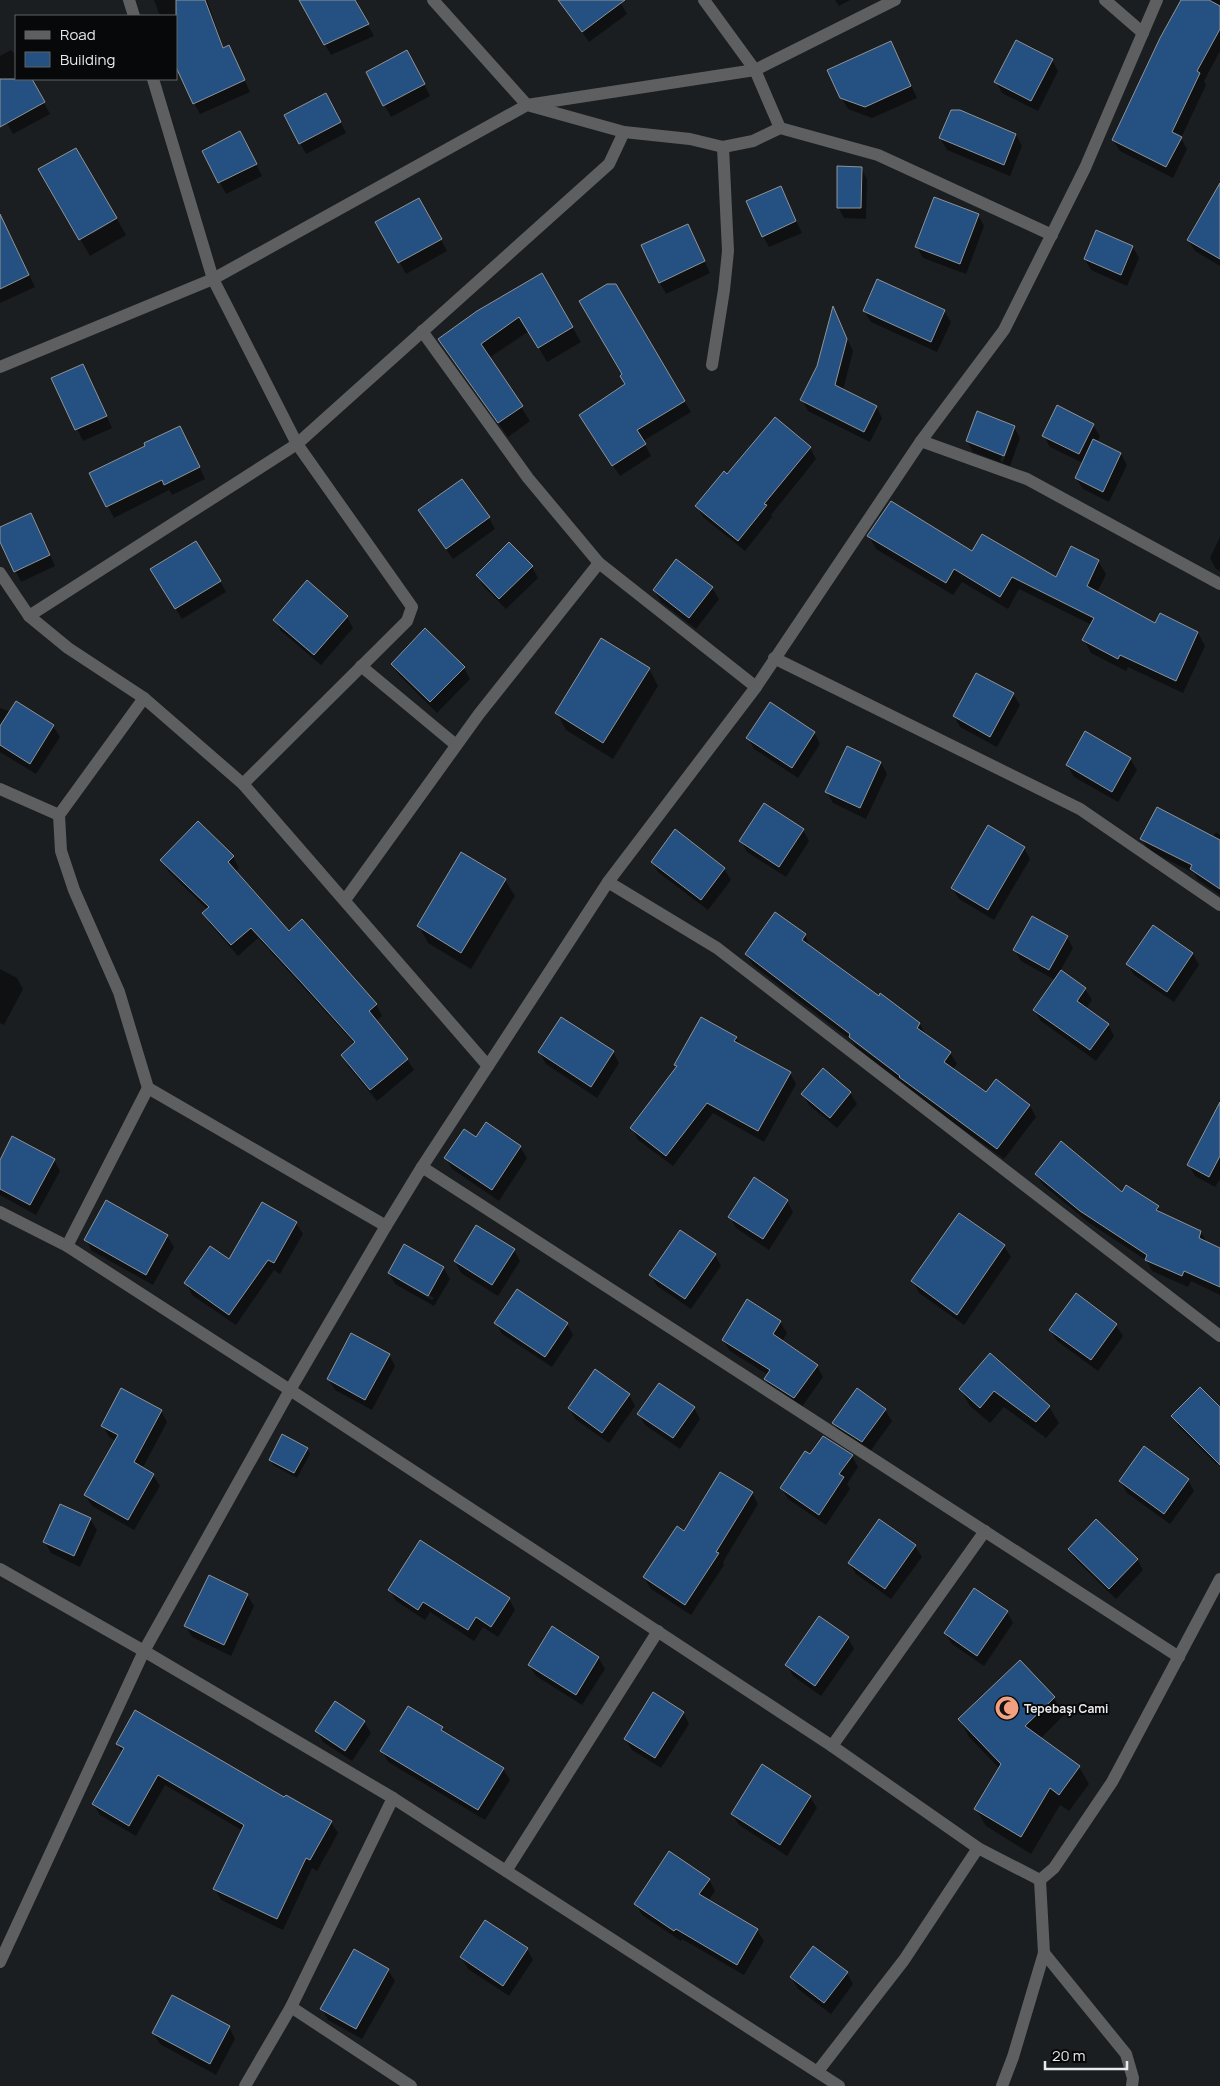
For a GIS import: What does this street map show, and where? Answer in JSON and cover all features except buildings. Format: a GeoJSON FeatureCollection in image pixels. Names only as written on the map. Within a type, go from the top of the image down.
{"type":"FeatureCollection","features":[{"type":"Feature","properties":{"kind":"street"},"geometry":{"type":"LineString","coordinates":[[129,0],[134,15]]}},
{"type":"Feature","properties":{"kind":"street"},"geometry":{"type":"LineString","coordinates":[[433,0],[527,105],[624,132],[690,139],[723,147],[753,141],[780,128],[878,155],[1052,235]]}},
{"type":"Feature","properties":{"kind":"street"},"geometry":{"type":"LineString","coordinates":[[704,0],[755,70],[780,128]]}},
{"type":"Feature","properties":{"kind":"street"},"geometry":{"type":"LineString","coordinates":[[0,367],[213,279],[527,105],[755,70],[895,0]]}},
{"type":"Feature","properties":{"kind":"street"},"geometry":{"type":"LineString","coordinates":[[1105,0],[1142,33]]}},
{"type":"Feature","properties":{"kind":"street"},"geometry":{"type":"LineString","coordinates":[[0,1962],[144,1652],[290,1390],[386,1226],[422,1167],[608,882],[756,687],[921,441],[1004,330],[1085,168],[1157,0]]}},
{"type":"Feature","properties":{"kind":"street"},"geometry":{"type":"LineString","coordinates":[[153,80],[213,279],[297,444],[412,607],[407,621],[243,784]]}},
{"type":"Feature","properties":{"kind":"street"},"geometry":{"type":"LineString","coordinates":[[29,616],[297,444],[609,164],[624,132]]}},
{"type":"Feature","properties":{"kind":"street"},"geometry":{"type":"LineString","coordinates":[[712,365],[728,251],[723,147]]}},
{"type":"Feature","properties":{"kind":"street"},"geometry":{"type":"LineString","coordinates":[[422,331],[528,478],[599,563],[756,687]]}},
{"type":"Feature","properties":{"kind":"street"},"geometry":{"type":"LineString","coordinates":[[921,441],[1027,479],[1220,584]]}},
{"type":"Feature","properties":{"kind":"street"},"geometry":{"type":"LineString","coordinates":[[345,900],[456,745],[599,563]]}},
{"type":"Feature","properties":{"kind":"street"},"geometry":{"type":"LineString","coordinates":[[0,572],[29,616],[68,648],[144,698],[243,784],[488,1066]]}},
{"type":"Feature","properties":{"kind":"street"},"geometry":{"type":"LineString","coordinates":[[774,658],[1080,809],[1220,905]]}},
{"type":"Feature","properties":{"kind":"street"},"geometry":{"type":"LineString","coordinates":[[361,666],[456,745]]}},
{"type":"Feature","properties":{"kind":"street"},"geometry":{"type":"LineString","coordinates":[[144,698],[59,815],[61,851],[74,890],[119,992],[148,1088],[386,1226]]}},
{"type":"Feature","properties":{"kind":"street"},"geometry":{"type":"LineString","coordinates":[[0,789],[59,815]]}},
{"type":"Feature","properties":{"kind":"street"},"geometry":{"type":"LineString","coordinates":[[608,882],[717,948],[1220,1336]]}},
{"type":"Feature","properties":{"kind":"street"},"geometry":{"type":"LineString","coordinates":[[67,1246],[148,1088]]}},
{"type":"Feature","properties":{"kind":"street"},"geometry":{"type":"LineString","coordinates":[[422,1167],[1179,1658]]}},
{"type":"Feature","properties":{"kind":"street"},"geometry":{"type":"LineString","coordinates":[[0,1212],[67,1246],[658,1631],[832,1746],[978,1848],[1040,1880]]}},
{"type":"Feature","properties":{"kind":"street"},"geometry":{"type":"LineString","coordinates":[[832,1746],[985,1531]]}},
{"type":"Feature","properties":{"kind":"street"},"geometry":{"type":"LineString","coordinates":[[0,1569],[393,1798],[839,2086]]}},
{"type":"Feature","properties":{"kind":"street"},"geometry":{"type":"LineString","coordinates":[[1040,1880],[1054,1868],[1112,1782],[1220,1579]]}},
{"type":"Feature","properties":{"kind":"street"},"geometry":{"type":"LineString","coordinates":[[506,1871],[658,1631]]}},
{"type":"Feature","properties":{"kind":"street"},"geometry":{"type":"LineString","coordinates":[[246,2086],[291,2007],[393,1798]]}},
{"type":"Feature","properties":{"kind":"street"},"geometry":{"type":"LineString","coordinates":[[818,2072],[904,1960],[978,1848]]}},
{"type":"Feature","properties":{"kind":"street"},"geometry":{"type":"LineString","coordinates":[[1002,2086],[1013,2057],[1044,1953],[1040,1880]]}},
{"type":"Feature","properties":{"kind":"street"},"geometry":{"type":"LineString","coordinates":[[1044,1953],[1126,2054],[1133,2078],[1132,2086]]}},
{"type":"Feature","properties":{"kind":"street"},"geometry":{"type":"LineString","coordinates":[[291,2007],[411,2086]]}},
{"type":"Feature","properties":{"kind":"place","name":"Tepebaşı Cami"},"geometry":{"type":"Point","coordinates":[1007,1708]}}]}
